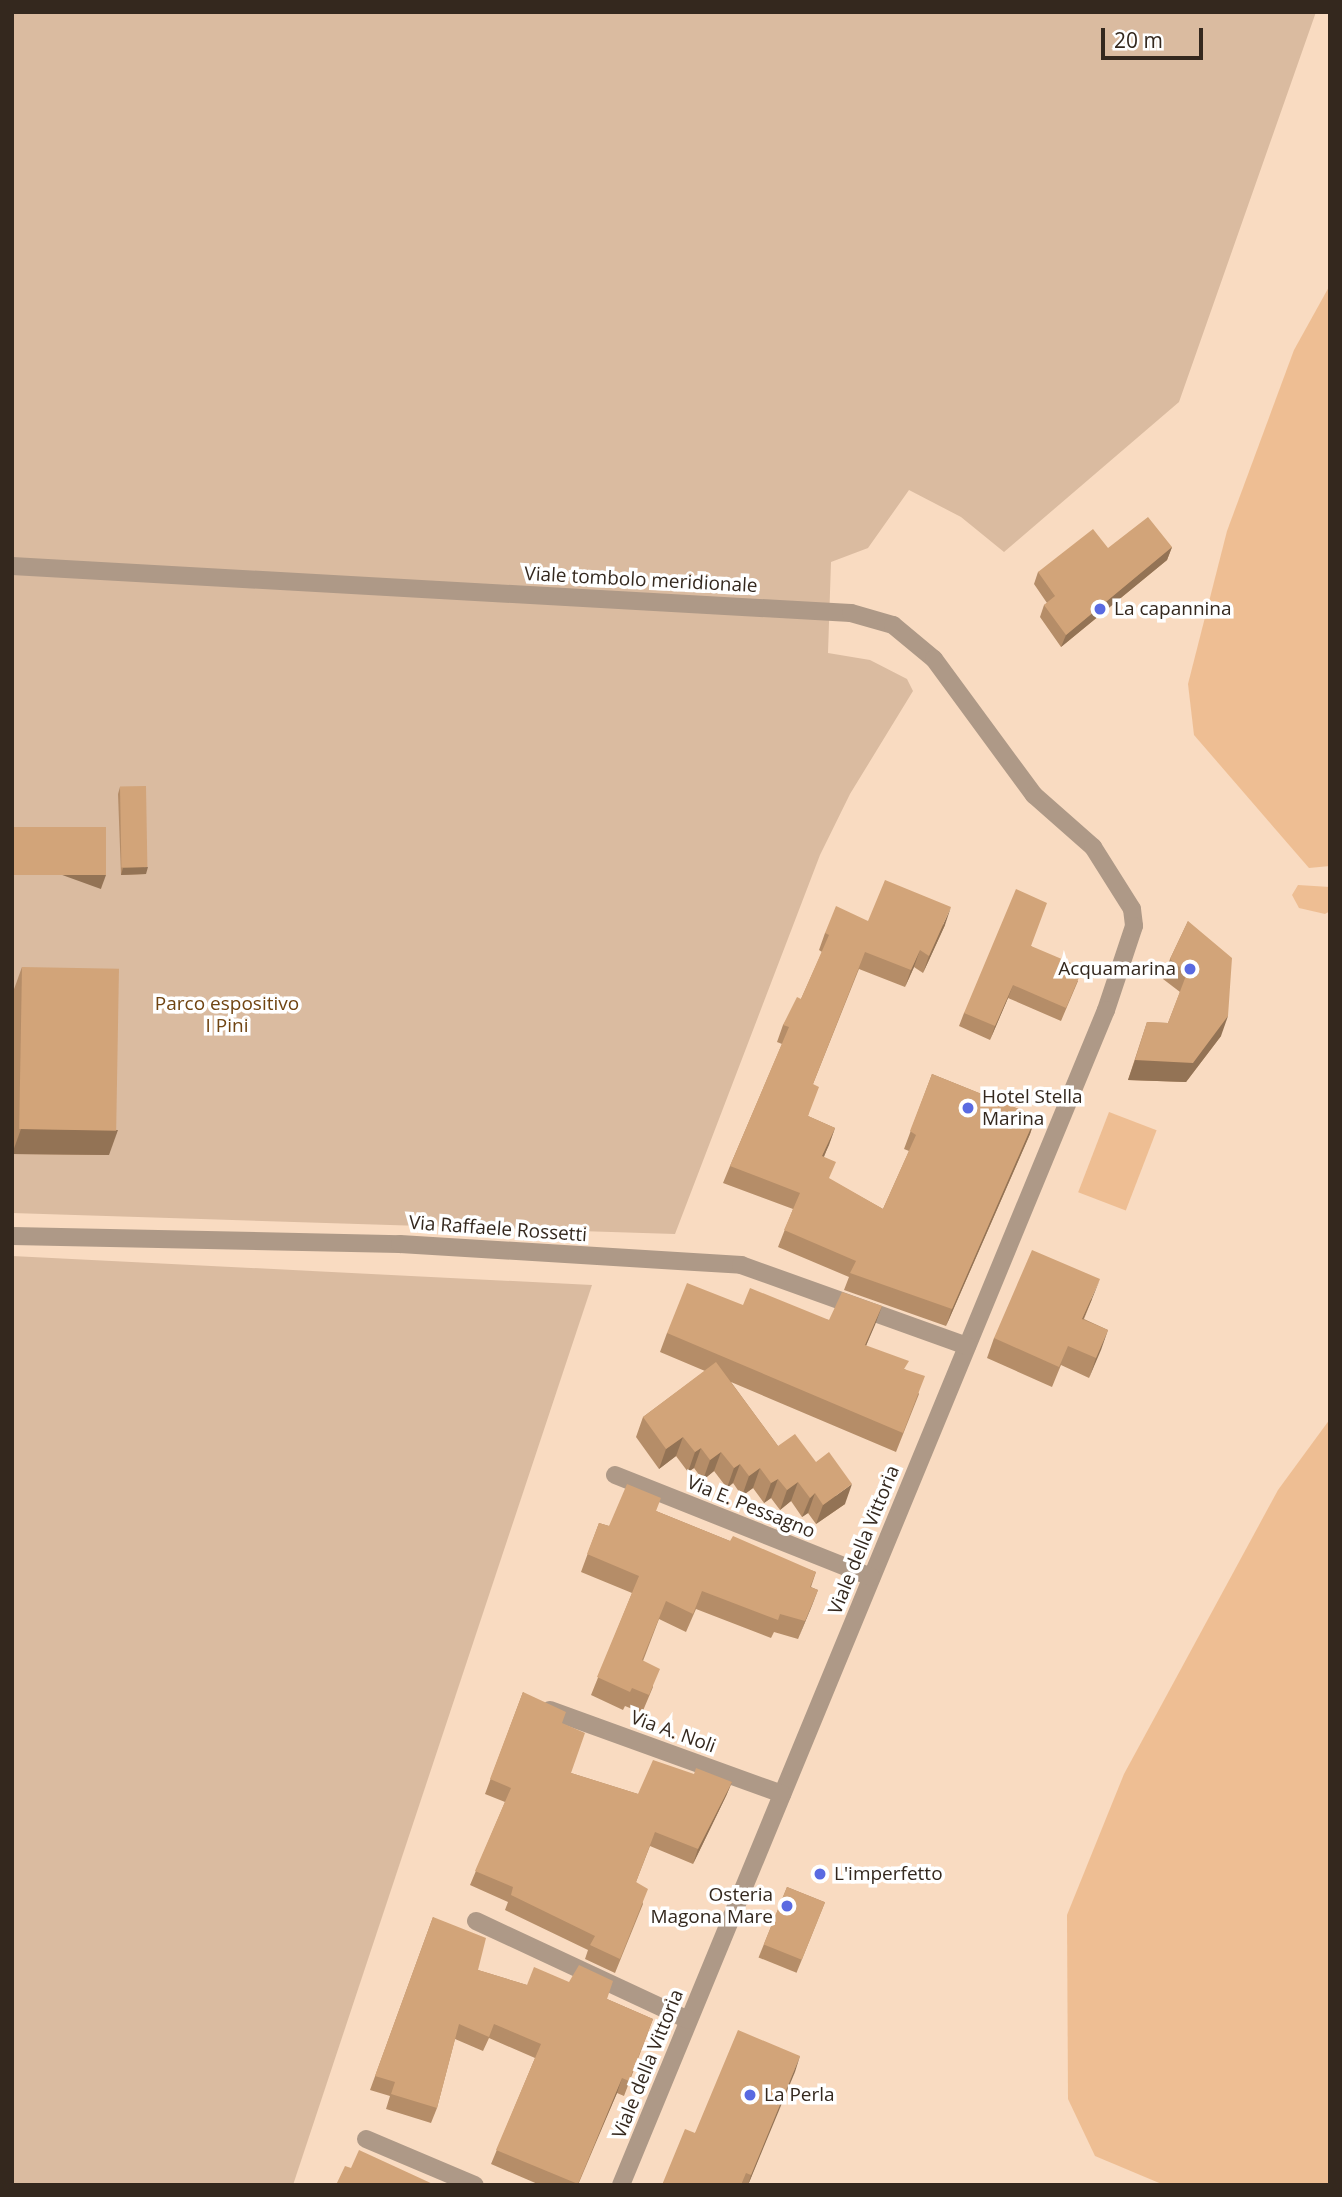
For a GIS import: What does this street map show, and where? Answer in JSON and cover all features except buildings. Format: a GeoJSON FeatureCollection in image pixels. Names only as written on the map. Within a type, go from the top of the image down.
{"type":"FeatureCollection","features":[{"type":"Feature","properties":{"kind":"street","name":"Viale tombolo meridionale"},"geometry":{"type":"LineString","coordinates":[[12,565],[851,613],[893,625],[934,659],[1034,795],[1093,846],[1132,909]]}},
{"type":"Feature","properties":{"kind":"street","name":"Viale della Vittoria"},"geometry":{"type":"LineString","coordinates":[[621,2185],[1107,1010],[1134,926],[1132,909]]}},
{"type":"Feature","properties":{"kind":"street","name":"Via Raffaele Rossetti"},"geometry":{"type":"LineString","coordinates":[[12,1237],[400,1244],[741,1265],[967,1346]]}},
{"type":"Feature","properties":{"kind":"street","name":"Via E. Pessagno"},"geometry":{"type":"LineString","coordinates":[[615,1475],[871,1577]]}},
{"type":"Feature","properties":{"kind":"street","name":"Via A. Noli"},"geometry":{"type":"LineString","coordinates":[[550,1710],[782,1794]]}},
{"type":"Feature","properties":{"kind":"street"},"geometry":{"type":"LineString","coordinates":[[476,1921],[688,2021]]}},
{"type":"Feature","properties":{"kind":"street"},"geometry":{"type":"LineString","coordinates":[[366,2139],[475,2185]]}},
{"type":"Feature","properties":{"kind":"green space","name":"Parco espositivo I Pini"},"geometry":{"type":"Polygon","coordinates":[[[12,12],[1316,12],[1179,402],[1004,552],[961,517],[909,490],[868,548],[831,562],[828,653],[870,660],[907,679],[913,691],[850,794],[820,855],[675,1234],[12,1213],[12,12]]]}},
{"type":"Feature","properties":{"kind":"green space"},"geometry":{"type":"Polygon","coordinates":[[[12,1256],[592,1285],[293,2185],[12,2185],[12,1256]]]}},
{"type":"Feature","properties":{"kind":"shaded area"},"geometry":{"type":"Polygon","coordinates":[[[1330,285],[1330,866],[1309,868],[1194,735],[1188,684],[1227,531],[1294,350],[1330,285]]]}},
{"type":"Feature","properties":{"kind":"shaded area"},"geometry":{"type":"Polygon","coordinates":[[[1298,885],[1330,887],[1330,911],[1325,914],[1299,908],[1292,895],[1298,885]]]}},
{"type":"Feature","properties":{"kind":"shaded area"},"geometry":{"type":"Polygon","coordinates":[[[1109,1112],[1157,1130],[1126,1211],[1078,1192],[1109,1112]]]}},
{"type":"Feature","properties":{"kind":"shaded area"},"geometry":{"type":"Polygon","coordinates":[[[1330,1419],[1330,2185],[1164,2185],[1095,2156],[1068,2099],[1067,1915],[1124,1774],[1278,1490],[1330,1419]]]}},
{"type":"Feature","properties":{"kind":"place","name":"La capannina"},"geometry":{"type":"Point","coordinates":[1100,609]}},
{"type":"Feature","properties":{"kind":"place","name":"Acquamarina"},"geometry":{"type":"Point","coordinates":[1190,969]}},
{"type":"Feature","properties":{"kind":"place","name":"Hotel Stella Marina"},"geometry":{"type":"Point","coordinates":[968,1108]}},
{"type":"Feature","properties":{"kind":"place","name":"L'imperfetto"},"geometry":{"type":"Point","coordinates":[820,1874]}},
{"type":"Feature","properties":{"kind":"place","name":"Osteria Magona Mare"},"geometry":{"type":"Point","coordinates":[787,1906]}},
{"type":"Feature","properties":{"kind":"place","name":"La Perla"},"geometry":{"type":"Point","coordinates":[750,2095]}}]}
